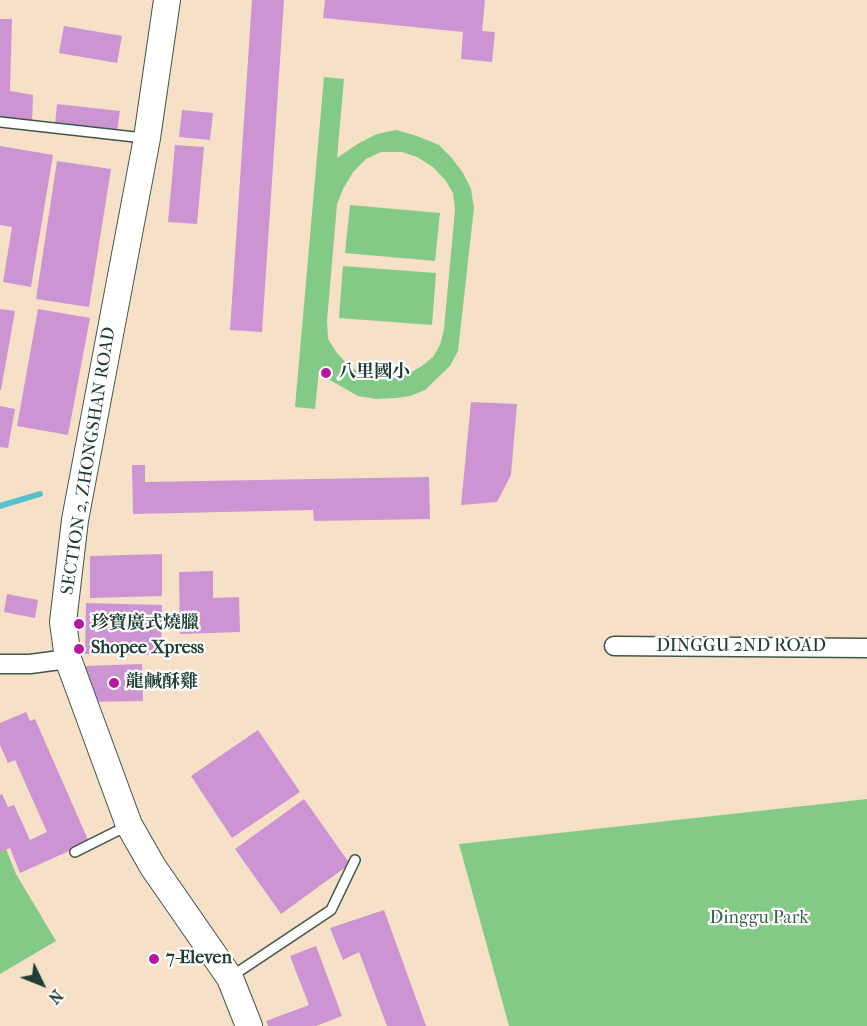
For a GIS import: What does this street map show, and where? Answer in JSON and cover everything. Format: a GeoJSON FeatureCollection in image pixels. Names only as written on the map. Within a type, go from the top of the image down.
{"type":"FeatureCollection","features":[{"type":"Feature","properties":{"kind":"main road","name":"SECTION 2, ZHONGSHAN ROAD"},"geometry":{"type":"LineString","coordinates":[[167,0],[147,138],[75,520],[63,622],[68,659],[129,825],[153,867],[230,978],[249,1026]]}},
{"type":"Feature","properties":{"kind":"street","name":"DINGGU 2ND ROAD"},"geometry":{"type":"LineString","coordinates":[[614,646],[867,648]]}},
{"type":"Feature","properties":{"kind":"street"},"geometry":{"type":"LineString","coordinates":[[0,664],[30,664],[68,659]]}},
{"type":"Feature","properties":{"kind":"lane"},"geometry":{"type":"LineString","coordinates":[[0,122],[147,138]]}},
{"type":"Feature","properties":{"kind":"lane"},"geometry":{"type":"LineString","coordinates":[[75,852],[129,825]]}},
{"type":"Feature","properties":{"kind":"lane"},"geometry":{"type":"LineString","coordinates":[[230,978],[331,910],[355,860]]}},
{"type":"Feature","properties":{"kind":"green space"},"geometry":{"type":"Polygon","coordinates":[[[324,77],[344,79],[337,158],[377,134],[396,130],[439,145],[463,173],[471,189],[474,208],[458,351],[450,366],[425,390],[396,398],[376,399],[358,396],[330,380],[319,370],[315,409],[295,407],[324,77]],[[381,152],[366,159],[353,172],[337,204],[327,321],[328,339],[349,366],[365,376],[381,379],[410,373],[422,366],[433,357],[440,345],[444,329],[455,210],[453,193],[433,167],[417,157],[402,152],[381,152]]]}},
{"type":"Feature","properties":{"kind":"green space"},"geometry":{"type":"Polygon","coordinates":[[[350,205],[440,213],[435,261],[345,253],[350,205]]]}},
{"type":"Feature","properties":{"kind":"green space"},"geometry":{"type":"Polygon","coordinates":[[[343,266],[436,273],[432,325],[339,318],[343,266]]]}},
{"type":"Feature","properties":{"kind":"green space","name":"Dinggu Park"},"geometry":{"type":"Polygon","coordinates":[[[867,799],[867,1026],[509,1026],[459,844],[867,799]]]}},
{"type":"Feature","properties":{"kind":"green space"},"geometry":{"type":"Polygon","coordinates":[[[0,834],[16,874],[56,941],[0,974],[0,834]]]}},
{"type":"Feature","properties":{"kind":"building"},"geometry":{"type":"Polygon","coordinates":[[[252,0],[284,0],[262,332],[230,330],[252,0]]]}},
{"type":"Feature","properties":{"kind":"building"},"geometry":{"type":"Polygon","coordinates":[[[325,0],[485,0],[482,31],[495,32],[492,62],[461,59],[463,32],[323,18],[325,0]]]}},
{"type":"Feature","properties":{"kind":"building"},"geometry":{"type":"Polygon","coordinates":[[[0,19],[12,19],[10,91],[33,95],[32,123],[0,117],[0,19]]]}},
{"type":"Feature","properties":{"kind":"building"},"geometry":{"type":"Polygon","coordinates":[[[64,26],[122,36],[117,63],[59,53],[64,26]]]}},
{"type":"Feature","properties":{"kind":"building"},"geometry":{"type":"Polygon","coordinates":[[[57,104],[120,111],[117,132],[55,125],[57,104]]]}},
{"type":"Feature","properties":{"kind":"building"},"geometry":{"type":"Polygon","coordinates":[[[182,110],[213,113],[210,140],[179,137],[182,110]]]}},
{"type":"Feature","properties":{"kind":"building"},"geometry":{"type":"Polygon","coordinates":[[[175,145],[204,147],[197,224],[168,222],[175,145]]]}},
{"type":"Feature","properties":{"kind":"building"},"geometry":{"type":"Polygon","coordinates":[[[0,146],[53,155],[31,287],[3,282],[12,227],[0,225],[0,146]]]}},
{"type":"Feature","properties":{"kind":"building"},"geometry":{"type":"Polygon","coordinates":[[[57,161],[111,169],[89,307],[36,299],[57,161]]]}},
{"type":"Feature","properties":{"kind":"building"},"geometry":{"type":"Polygon","coordinates":[[[0,309],[15,311],[1,390],[0,390],[0,309]]]}},
{"type":"Feature","properties":{"kind":"building"},"geometry":{"type":"Polygon","coordinates":[[[38,309],[90,318],[68,435],[17,426],[38,309]]]}},
{"type":"Feature","properties":{"kind":"building"},"geometry":{"type":"Polygon","coordinates":[[[471,402],[517,404],[511,475],[497,502],[461,505],[471,402]]]}},
{"type":"Feature","properties":{"kind":"building"},"geometry":{"type":"Polygon","coordinates":[[[0,406],[15,409],[8,448],[0,447],[0,406]]]}},
{"type":"Feature","properties":{"kind":"building"},"geometry":{"type":"Polygon","coordinates":[[[132,465],[145,465],[145,482],[429,477],[430,519],[314,521],[313,510],[133,514],[132,465]]]}},
{"type":"Feature","properties":{"kind":"building"},"geometry":{"type":"Polygon","coordinates":[[[162,554],[162,596],[90,598],[90,556],[162,554]]]}},
{"type":"Feature","properties":{"kind":"building"},"geometry":{"type":"Polygon","coordinates":[[[213,571],[213,598],[239,597],[240,632],[180,634],[179,572],[213,571]]]}},
{"type":"Feature","properties":{"kind":"building"},"geometry":{"type":"Polygon","coordinates":[[[7,594],[38,600],[35,618],[4,612],[7,594]]]}},
{"type":"Feature","properties":{"kind":"building"},"geometry":{"type":"Polygon","coordinates":[[[86,603],[162,605],[161,655],[85,654],[86,603]]]}},
{"type":"Feature","properties":{"kind":"building","name":"龍鹹酥雞"},"geometry":{"type":"Polygon","coordinates":[[[142,664],[143,701],[86,702],[85,666],[142,664]]]}},
{"type":"Feature","properties":{"kind":"building"},"geometry":{"type":"Polygon","coordinates":[[[26,712],[30,721],[35,719],[89,842],[20,873],[10,848],[0,852],[0,795],[2,794],[8,807],[14,805],[30,840],[47,832],[15,760],[8,763],[0,745],[0,723],[26,712]]]}},
{"type":"Feature","properties":{"kind":"building"},"geometry":{"type":"Polygon","coordinates":[[[258,730],[300,792],[232,838],[191,776],[258,730]]]}},
{"type":"Feature","properties":{"kind":"building"},"geometry":{"type":"Polygon","coordinates":[[[304,799],[350,864],[281,914],[235,849],[304,799]]]}},
{"type":"Feature","properties":{"kind":"building"},"geometry":{"type":"Polygon","coordinates":[[[384,910],[426,1026],[387,1026],[359,952],[343,960],[330,928],[384,910]]]}},
{"type":"Feature","properties":{"kind":"building"},"geometry":{"type":"Polygon","coordinates":[[[316,946],[342,1016],[316,1026],[268,1026],[266,1021],[309,1005],[290,956],[316,946]]]}},
{"type":"Feature","properties":{"kind":"waterway"},"geometry":{"type":"LineString","coordinates":[[0,506],[40,494]]}},
{"type":"Feature","properties":{"kind":"place","name":"八里國小"},"geometry":{"type":"Point","coordinates":[326,373]}},
{"type":"Feature","properties":{"kind":"place","name":"珍寶廣式燒臘"},"geometry":{"type":"Point","coordinates":[79,624]}},
{"type":"Feature","properties":{"kind":"place","name":"Shopee Xpress"},"geometry":{"type":"Point","coordinates":[79,649]}},
{"type":"Feature","properties":{"kind":"place","name":"龍鹹酥雞"},"geometry":{"type":"Point","coordinates":[114,683]}},
{"type":"Feature","properties":{"kind":"place","name":"7-Eleven"},"geometry":{"type":"Point","coordinates":[154,959]}}]}
